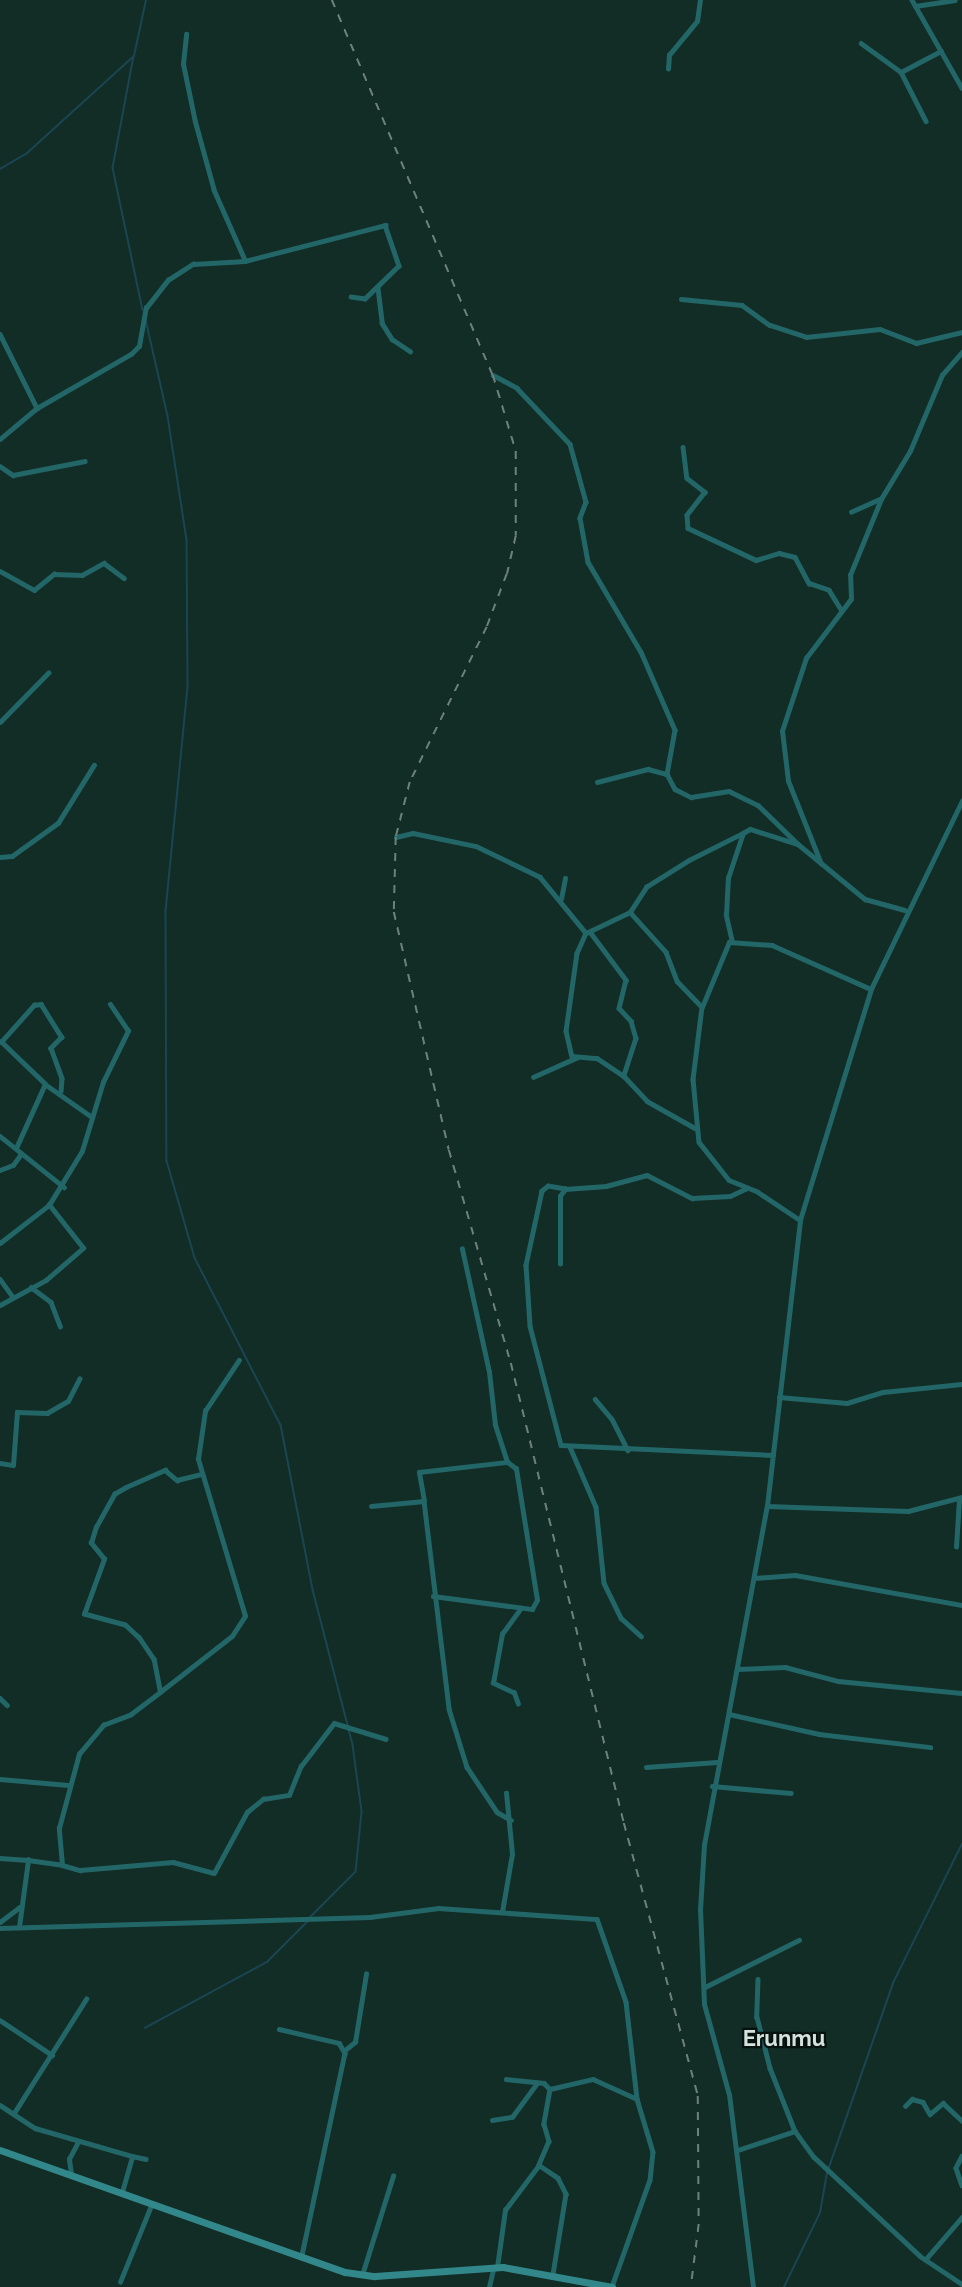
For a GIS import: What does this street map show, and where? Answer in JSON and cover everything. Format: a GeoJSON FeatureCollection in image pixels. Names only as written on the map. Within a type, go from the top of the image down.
{"type":"FeatureCollection","features":[{"type":"Feature","properties":{"kind":"street"},"geometry":{"type":"LineString","coordinates":[[668,69],[669,55],[698,21],[700,0]]}},
{"type":"Feature","properties":{"kind":"street"},"geometry":{"type":"LineString","coordinates":[[912,0],[962,88]]}},
{"type":"Feature","properties":{"kind":"street"},"geometry":{"type":"LineString","coordinates":[[915,6],[955,0]]}},
{"type":"Feature","properties":{"kind":"street"},"geometry":{"type":"LineString","coordinates":[[186,34],[183,64],[195,122],[214,191],[245,261]]}},
{"type":"Feature","properties":{"kind":"street"},"geometry":{"type":"LineString","coordinates":[[861,43],[901,72],[926,121]]}},
{"type":"Feature","properties":{"kind":"street"},"geometry":{"type":"LineString","coordinates":[[901,72],[941,51]]}},
{"type":"Feature","properties":{"kind":"street"},"geometry":{"type":"LineString","coordinates":[[0,440],[37,408],[131,354],[139,346],[146,308],[184,269],[245,261],[385,225],[399,266],[365,299],[351,297]]}},
{"type":"Feature","properties":{"kind":"street"},"geometry":{"type":"LineString","coordinates":[[378,288],[382,323],[392,339],[410,351]]}},
{"type":"Feature","properties":{"kind":"street"},"geometry":{"type":"LineString","coordinates":[[681,299],[742,305],[770,325],[806,337],[880,329],[916,343],[962,332]]}},
{"type":"Feature","properties":{"kind":"street"},"geometry":{"type":"LineString","coordinates":[[0,334],[37,408]]}},
{"type":"Feature","properties":{"kind":"street"},"geometry":{"type":"LineString","coordinates":[[821,864],[788,782],[782,731],[806,658],[841,609],[851,599],[850,575],[881,499],[910,451],[942,375],[962,352]]}},
{"type":"Feature","properties":{"kind":"street"},"geometry":{"type":"LineString","coordinates":[[493,375],[517,388],[570,444],[586,502],[580,518],[588,562],[641,652],[675,730],[667,774],[675,789],[691,797],[729,791],[758,805],[798,844],[865,899],[905,910]]}},
{"type":"Feature","properties":{"kind":"street"},"geometry":{"type":"LineString","coordinates":[[683,447],[687,478],[705,492],[687,515],[688,528],[756,560],[779,553],[795,557],[809,583],[829,590],[841,609]]}},
{"type":"Feature","properties":{"kind":"street"},"geometry":{"type":"LineString","coordinates":[[0,466],[13,475],[85,461]]}},
{"type":"Feature","properties":{"kind":"street"},"geometry":{"type":"LineString","coordinates":[[852,512],[881,499]]}},
{"type":"Feature","properties":{"kind":"street"},"geometry":{"type":"LineString","coordinates":[[0,571],[34,590],[54,574],[82,575],[104,563],[124,578]]}},
{"type":"Feature","properties":{"kind":"street"},"geometry":{"type":"LineString","coordinates":[[0,722],[48,673]]}},
{"type":"Feature","properties":{"kind":"street"},"geometry":{"type":"LineString","coordinates":[[0,857],[12,856],[58,823],[94,765]]}},
{"type":"Feature","properties":{"kind":"street"},"geometry":{"type":"LineString","coordinates":[[597,782],[648,769],[667,774]]}},
{"type":"Feature","properties":{"kind":"street"},"geometry":{"type":"LineString","coordinates":[[753,2287],[738,2150],[705,1987],[700,1910],[712,1785],[729,1714],[767,1506],[800,1220],[871,989],[905,910],[962,801]]}},
{"type":"Feature","properties":{"kind":"street"},"geometry":{"type":"LineString","coordinates":[[578,1058],[566,1031],[577,953],[589,933],[630,912],[646,887],[743,833],[755,829],[798,844]]}},
{"type":"Feature","properties":{"kind":"street"},"geometry":{"type":"LineString","coordinates":[[396,837],[413,832],[476,846],[540,877],[561,899],[626,980],[618,1008],[630,1019],[636,1038],[624,1076]]}},
{"type":"Feature","properties":{"kind":"street"},"geometry":{"type":"LineString","coordinates":[[732,942],[726,900],[743,833]]}},
{"type":"Feature","properties":{"kind":"street"},"geometry":{"type":"LineString","coordinates":[[561,899],[565,878]]}},
{"type":"Feature","properties":{"kind":"street"},"geometry":{"type":"LineString","coordinates":[[630,912],[666,952],[677,981],[702,1007]]}},
{"type":"Feature","properties":{"kind":"street"},"geometry":{"type":"LineString","coordinates":[[800,1220],[717,1167],[695,1128],[693,1079],[702,1007],[724,948],[732,942],[772,945],[871,989]]}},
{"type":"Feature","properties":{"kind":"street"},"geometry":{"type":"LineString","coordinates":[[61,1091],[62,1078],[51,1048],[62,1037],[41,1004],[1,1042],[45,1084],[61,1091],[92,1117]]}},
{"type":"Feature","properties":{"kind":"street"},"geometry":{"type":"LineString","coordinates":[[0,1243],[49,1205],[64,1187],[128,1031],[110,1004]]}},
{"type":"Feature","properties":{"kind":"street"},"geometry":{"type":"LineString","coordinates":[[533,1077],[578,1058],[591,1055],[624,1076],[647,1101],[695,1128]]}},
{"type":"Feature","properties":{"kind":"street"},"geometry":{"type":"LineString","coordinates":[[16,1148],[45,1084]]}},
{"type":"Feature","properties":{"kind":"street"},"geometry":{"type":"LineString","coordinates":[[0,1136],[64,1187]]}},
{"type":"Feature","properties":{"kind":"street"},"geometry":{"type":"LineString","coordinates":[[0,1170],[13,1165],[21,1154]]}},
{"type":"Feature","properties":{"kind":"street"},"geometry":{"type":"LineString","coordinates":[[747,1188],[730,1196],[692,1198],[646,1175],[606,1186],[565,1189],[548,1186],[542,1191],[526,1265],[530,1326],[556,1438],[570,1447],[773,1455]]}},
{"type":"Feature","properties":{"kind":"street"},"geometry":{"type":"LineString","coordinates":[[560,1264],[560,1196],[565,1189]]}},
{"type":"Feature","properties":{"kind":"street"},"geometry":{"type":"LineString","coordinates":[[0,1305],[31,1287],[83,1248],[49,1205]]}},
{"type":"Feature","properties":{"kind":"street"},"geometry":{"type":"LineString","coordinates":[[432,1596],[521,1608],[536,1605],[536,1568],[516,1469],[507,1462],[462,1250]]}},
{"type":"Feature","properties":{"kind":"street"},"geometry":{"type":"LineString","coordinates":[[0,1279],[13,1297]]}},
{"type":"Feature","properties":{"kind":"street"},"geometry":{"type":"LineString","coordinates":[[31,1287],[51,1302],[60,1326]]}},
{"type":"Feature","properties":{"kind":"street"},"geometry":{"type":"LineString","coordinates":[[62,1865],[59,1828],[68,1785],[92,1734],[160,1692],[232,1636],[245,1616],[201,1474],[205,1411],[239,1360]]}},
{"type":"Feature","properties":{"kind":"street"},"geometry":{"type":"LineString","coordinates":[[0,1463],[13,1464],[17,1412],[47,1413],[68,1401],[79,1379]]}},
{"type":"Feature","properties":{"kind":"street"},"geometry":{"type":"LineString","coordinates":[[779,1397],[847,1403],[883,1392],[962,1384]]}},
{"type":"Feature","properties":{"kind":"street"},"geometry":{"type":"LineString","coordinates":[[595,1399],[612,1419],[628,1450]]}},
{"type":"Feature","properties":{"kind":"street"},"geometry":{"type":"LineString","coordinates":[[570,1447],[596,1507],[604,1583],[621,1617],[642,1636]]}},
{"type":"Feature","properties":{"kind":"street"},"geometry":{"type":"LineString","coordinates":[[507,1462],[419,1472],[430,1523],[432,1596],[444,1636],[449,1709],[462,1755],[497,1812],[511,1820]]}},
{"type":"Feature","properties":{"kind":"street"},"geometry":{"type":"LineString","coordinates":[[160,1692],[154,1660],[139,1638],[125,1625],[84,1614],[104,1559],[91,1543],[114,1494],[165,1470],[177,1480],[201,1474]]}},
{"type":"Feature","properties":{"kind":"street"},"geometry":{"type":"LineString","coordinates":[[767,1506],[908,1511],[960,1498],[956,1547]]}},
{"type":"Feature","properties":{"kind":"street"},"geometry":{"type":"LineString","coordinates":[[371,1506],[424,1501]]}},
{"type":"Feature","properties":{"kind":"street"},"geometry":{"type":"LineString","coordinates":[[754,1578],[795,1575],[962,1605]]}},
{"type":"Feature","properties":{"kind":"street"},"geometry":{"type":"LineString","coordinates":[[518,1704],[514,1693],[493,1683],[502,1634],[519,1618],[521,1608]]}},
{"type":"Feature","properties":{"kind":"street"},"geometry":{"type":"LineString","coordinates":[[737,1669],[785,1666],[838,1681],[962,1693]]}},
{"type":"Feature","properties":{"kind":"street"},"geometry":{"type":"LineString","coordinates":[[0,1698],[7,1705]]}},
{"type":"Feature","properties":{"kind":"street"},"geometry":{"type":"LineString","coordinates":[[729,1714],[819,1734],[930,1747]]}},
{"type":"Feature","properties":{"kind":"street"},"geometry":{"type":"LineString","coordinates":[[0,1858],[62,1865],[80,1870],[173,1862],[214,1873],[247,1812],[263,1798],[289,1795],[301,1766],[334,1723],[386,1738]]}},
{"type":"Feature","properties":{"kind":"street"},"geometry":{"type":"LineString","coordinates":[[646,1767],[717,1762]]}},
{"type":"Feature","properties":{"kind":"street"},"geometry":{"type":"LineString","coordinates":[[0,1779],[68,1785]]}},
{"type":"Feature","properties":{"kind":"street"},"geometry":{"type":"LineString","coordinates":[[712,1785],[791,1793]]}},
{"type":"Feature","properties":{"kind":"street"},"geometry":{"type":"LineString","coordinates":[[502,1912],[502,1885],[512,1868],[511,1820],[506,1793]]}},
{"type":"Feature","properties":{"kind":"street"},"geometry":{"type":"LineString","coordinates":[[19,1927],[28,1860]]}},
{"type":"Feature","properties":{"kind":"street"},"geometry":{"type":"LineString","coordinates":[[0,1922],[20,1907]]}},
{"type":"Feature","properties":{"kind":"street"},"geometry":{"type":"LineString","coordinates":[[0,1928],[370,1917],[438,1908],[601,1922],[626,2002],[637,2099],[652,2137],[653,2162],[612,2287],[553,2274],[494,2268],[362,2275],[0,2150]]}},
{"type":"Feature","properties":{"kind":"street"},"geometry":{"type":"LineString","coordinates":[[705,1987],[799,1940]]}},
{"type":"Feature","properties":{"kind":"street"},"geometry":{"type":"LineString","coordinates":[[302,2256],[345,2050],[356,2042],[366,1974]]}},
{"type":"Feature","properties":{"kind":"street"},"geometry":{"type":"LineString","coordinates":[[758,1980],[757,2017],[770,2068],[795,2131],[814,2157],[925,2260],[962,2284]]}},
{"type":"Feature","properties":{"kind":"street"},"geometry":{"type":"LineString","coordinates":[[14,2113],[86,1999]]}},
{"type":"Feature","properties":{"kind":"street"},"geometry":{"type":"LineString","coordinates":[[0,2020],[52,2055]]}},
{"type":"Feature","properties":{"kind":"street"},"geometry":{"type":"LineString","coordinates":[[279,2029],[339,2043],[345,2050]]}},
{"type":"Feature","properties":{"kind":"street"},"geometry":{"type":"LineString","coordinates":[[506,2079],[537,2082],[550,2089],[593,2079],[637,2099]]}},
{"type":"Feature","properties":{"kind":"street"},"geometry":{"type":"LineString","coordinates":[[492,2120],[512,2117],[537,2082]]}},
{"type":"Feature","properties":{"kind":"street"},"geometry":{"type":"LineString","coordinates":[[489,2287],[506,2210],[539,2165],[549,2140],[544,2124],[550,2089]]}},
{"type":"Feature","properties":{"kind":"street"},"geometry":{"type":"LineString","coordinates":[[905,2106],[912,2099],[923,2102],[930,2114],[943,2103],[962,2121]]}},
{"type":"Feature","properties":{"kind":"street"},"geometry":{"type":"LineString","coordinates":[[0,2105],[35,2128],[78,2142],[146,2159]]}},
{"type":"Feature","properties":{"kind":"street"},"geometry":{"type":"LineString","coordinates":[[738,2150],[795,2131]]}},
{"type":"Feature","properties":{"kind":"street"},"geometry":{"type":"LineString","coordinates":[[71,2174],[69,2159],[78,2142]]}},
{"type":"Feature","properties":{"kind":"street"},"geometry":{"type":"LineString","coordinates":[[122,2192],[132,2156]]}},
{"type":"Feature","properties":{"kind":"street"},"geometry":{"type":"LineString","coordinates":[[962,2156],[956,2168],[962,2185]]}},
{"type":"Feature","properties":{"kind":"street"},"geometry":{"type":"LineString","coordinates":[[539,2165],[558,2178],[566,2194],[553,2274]]}},
{"type":"Feature","properties":{"kind":"street"},"geometry":{"type":"LineString","coordinates":[[362,2275],[393,2176]]}},
{"type":"Feature","properties":{"kind":"street"},"geometry":{"type":"LineString","coordinates":[[120,2282],[152,2203]]}},
{"type":"Feature","properties":{"kind":"street"},"geometry":{"type":"LineString","coordinates":[[925,2260],[962,2217]]}},
{"type":"Feature","properties":{"kind":"waterway"},"geometry":{"type":"LineString","coordinates":[[0,169],[26,154],[134,56],[146,0]]}},
{"type":"Feature","properties":{"kind":"waterway"},"geometry":{"type":"LineString","coordinates":[[134,56],[113,168],[143,310]]}},
{"type":"Feature","properties":{"kind":"waterway"},"geometry":{"type":"LineString","coordinates":[[146,320],[168,416],[187,540],[188,687],[166,911],[167,1161],[195,1258],[281,1425],[313,1590],[353,1745],[362,1812],[356,1872],[311,1917]]}},
{"type":"Feature","properties":{"kind":"waterway"},"geometry":{"type":"LineString","coordinates":[[784,2287],[820,2213],[827,2173],[894,1981],[962,1844]]}},
{"type":"Feature","properties":{"kind":"waterway"},"geometry":{"type":"LineString","coordinates":[[145,2028],[267,1962],[308,1921]]}},
{"type":"Feature","properties":{"kind":"railway"},"geometry":{"type":"LineString","coordinates":[[332,0],[493,375],[516,451],[516,536],[507,574],[487,627],[410,782],[396,837],[394,912],[449,1150],[511,1363],[624,1823],[698,2096],[699,2224],[691,2287]]}},
{"type":"Feature","properties":{"kind":"district","name":"Erunmu"},"geometry":{"type":"Point","coordinates":[784,2039]}}]}
